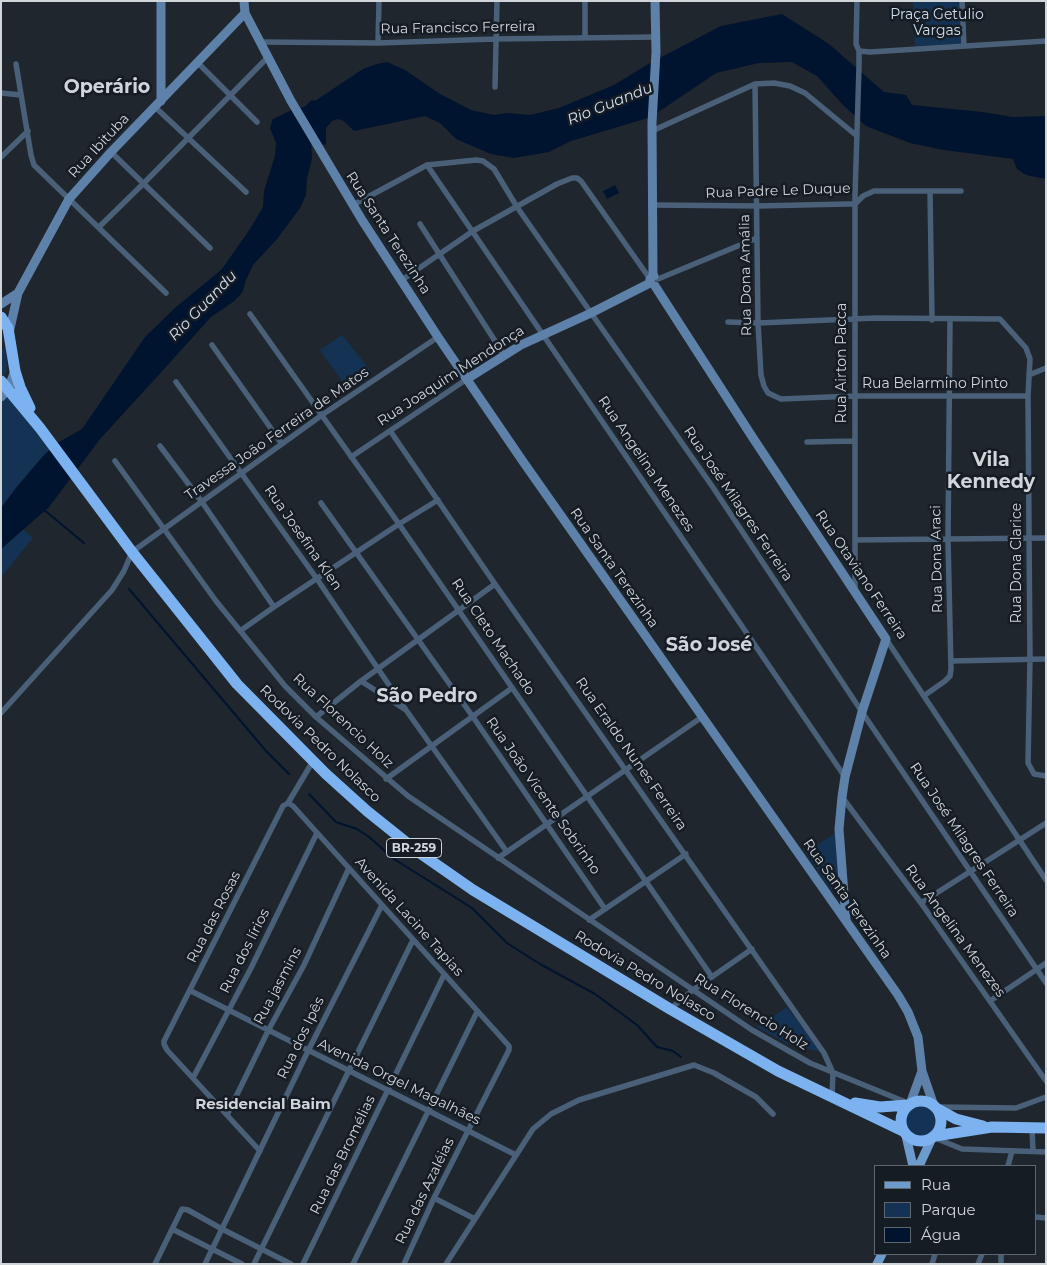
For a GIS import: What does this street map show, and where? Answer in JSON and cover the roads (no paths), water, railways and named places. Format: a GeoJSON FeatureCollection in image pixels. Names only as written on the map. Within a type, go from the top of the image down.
{"type":"FeatureCollection","features":[{"type":"Feature","properties":{"kind":"highway","name":"Rodovia Pedro Nolasco"},"geometry":{"type":"LineString","coordinates":[[1,317],[6,324],[15,371],[24,396],[41,429]]}},
{"type":"Feature","properties":{"kind":"highway"},"geometry":{"type":"LineString","coordinates":[[1,344],[8,333]]}},
{"type":"Feature","properties":{"kind":"highway","name":"Rodovia Pedro Nolasco"},"geometry":{"type":"LineString","coordinates":[[3,389],[41,429],[132,552],[237,684],[313,761],[367,811],[416,850],[480,894],[670,1009],[778,1070],[904,1133]]}},
{"type":"Feature","properties":{"kind":"highway","name":"Rodovia Pedro Nolasco"},"geometry":{"type":"LineString","coordinates":[[835,1098],[880,1106],[909,1105]]}},
{"type":"Feature","properties":{"kind":"highway"},"geometry":{"type":"LineString","coordinates":[[992,1127],[956,1119],[923,1101],[909,1105],[900,1120],[904,1133],[918,1142],[933,1137],[992,1127],[1046,1128]]}},
{"type":"Feature","properties":{"kind":"highway"},"geometry":{"type":"LineString","coordinates":[[933,1137],[940,1126],[941,1119],[935,1107]]}},
{"type":"Feature","properties":{"kind":"main road"},"geometry":{"type":"LineString","coordinates":[[904,1133],[913,1165]]}},
{"type":"Feature","properties":{"kind":"main road"},"geometry":{"type":"LineString","coordinates":[[919,1165],[933,1137]]}},
{"type":"Feature","properties":{"kind":"street"},"geometry":{"type":"LineString","coordinates":[[161,1],[158,104],[188,139],[246,192]]}},
{"type":"Feature","properties":{"kind":"street"},"geometry":{"type":"LineString","coordinates":[[244,1],[245,13]]}},
{"type":"Feature","properties":{"kind":"street"},"geometry":{"type":"LineString","coordinates":[[378,43],[379,1]]}},
{"type":"Feature","properties":{"kind":"street"},"geometry":{"type":"LineString","coordinates":[[495,87],[497,1]]}},
{"type":"Feature","properties":{"kind":"street"},"geometry":{"type":"LineString","coordinates":[[585,38],[586,1]]}},
{"type":"Feature","properties":{"kind":"street"},"geometry":{"type":"LineString","coordinates":[[653,281],[652,127],[656,52],[655,1]]}},
{"type":"Feature","properties":{"kind":"street","name":"Rua Airton Pacca"},"geometry":{"type":"LineString","coordinates":[[855,590],[854,319],[859,67],[856,44],[857,1]]}},
{"type":"Feature","properties":{"kind":"street"},"geometry":{"type":"LineString","coordinates":[[962,1],[964,46]]}},
{"type":"Feature","properties":{"kind":"street","name":"Rua Ibituba"},"geometry":{"type":"LineString","coordinates":[[8,333],[18,293],[69,199],[111,152],[245,13]]}},
{"type":"Feature","properties":{"kind":"street","name":"Rua Santa Terezinha"},"geometry":{"type":"LineString","coordinates":[[245,13],[291,102],[323,157],[438,337],[702,717],[890,983],[908,1012],[918,1037],[922,1070]]}},
{"type":"Feature","properties":{"kind":"street","name":"Rua Francisco Ferreira"},"geometry":{"type":"LineString","coordinates":[[260,42],[378,43],[656,37]]}},
{"type":"Feature","properties":{"kind":"street"},"geometry":{"type":"LineString","coordinates":[[858,51],[870,52],[1046,41]]}},
{"type":"Feature","properties":{"kind":"street"},"geometry":{"type":"LineString","coordinates":[[98,227],[268,57]]}},
{"type":"Feature","properties":{"kind":"street"},"geometry":{"type":"LineString","coordinates":[[198,63],[257,122]]}},
{"type":"Feature","properties":{"kind":"street"},"geometry":{"type":"LineString","coordinates":[[16,64],[34,165],[166,293]]}},
{"type":"Feature","properties":{"kind":"street"},"geometry":{"type":"LineString","coordinates":[[652,127],[755,84],[774,83],[790,86],[805,93],[857,136]]}},
{"type":"Feature","properties":{"kind":"street","name":"Rua Dona Amália"},"geometry":{"type":"LineString","coordinates":[[755,84],[758,323],[761,375],[768,392],[781,399]]}},
{"type":"Feature","properties":{"kind":"street"},"geometry":{"type":"LineString","coordinates":[[1,93],[21,95]]}},
{"type":"Feature","properties":{"kind":"street"},"geometry":{"type":"LineString","coordinates":[[1,158],[28,131]]}},
{"type":"Feature","properties":{"kind":"street"},"geometry":{"type":"LineString","coordinates":[[111,152],[210,248]]}},
{"type":"Feature","properties":{"kind":"street","name":"Rua José Milagres Ferreira"},"geometry":{"type":"LineString","coordinates":[[353,205],[426,164],[469,160],[483,161],[494,170],[517,207],[712,486],[862,712],[1046,983]]}},
{"type":"Feature","properties":{"kind":"street","name":"Rua Angelina Menezes"},"geometry":{"type":"LineString","coordinates":[[426,164],[845,777]]}},
{"type":"Feature","properties":{"kind":"street","name":"Rua Otaviano Ferreira"},"geometry":{"type":"LineString","coordinates":[[517,207],[564,181],[577,178],[580,181],[653,281],[758,446],[1046,880]]}},
{"type":"Feature","properties":{"kind":"street","name":"Rua Padre Le Duque"},"geometry":{"type":"LineString","coordinates":[[654,205],[757,206],[855,204],[867,193],[874,191],[961,191]]}},
{"type":"Feature","properties":{"kind":"street"},"geometry":{"type":"LineString","coordinates":[[930,191],[932,320]]}},
{"type":"Feature","properties":{"kind":"street"},"geometry":{"type":"LineString","coordinates":[[402,280],[473,232],[517,207]]}},
{"type":"Feature","properties":{"kind":"street"},"geometry":{"type":"LineString","coordinates":[[420,224],[504,355]]}},
{"type":"Feature","properties":{"kind":"street","name":"Rua Joaquim Mendonça"},"geometry":{"type":"LineString","coordinates":[[351,457],[504,355],[653,281],[757,238]]}},
{"type":"Feature","properties":{"kind":"street","name":"Rua Ibituba"},"geometry":{"type":"LineString","coordinates":[[1,304],[18,293]]}},
{"type":"Feature","properties":{"kind":"street","name":"Rua Cleto Machado"},"geometry":{"type":"LineString","coordinates":[[250,314],[399,524],[712,976]]}},
{"type":"Feature","properties":{"kind":"street"},"geometry":{"type":"LineString","coordinates":[[728,322],[758,323],[854,319],[950,320]]}},
{"type":"Feature","properties":{"kind":"street","name":"Rua Dona Clarice"},"geometry":{"type":"LineString","coordinates":[[950,320],[995,319],[1004,322],[1029,353],[1030,660],[1028,763],[1034,774],[1043,776]]}},
{"type":"Feature","properties":{"kind":"street","name":"Rua Dona Araci"},"geometry":{"type":"LineString","coordinates":[[925,695],[950,676],[951,661],[948,540],[950,320]]}},
{"type":"Feature","properties":{"kind":"street","name":"Travessa João Ferreira de Matos"},"geometry":{"type":"LineString","coordinates":[[132,552],[322,415],[438,337]]}},
{"type":"Feature","properties":{"kind":"street"},"geometry":{"type":"LineString","coordinates":[[212,345],[282,444]]}},
{"type":"Feature","properties":{"kind":"street"},"geometry":{"type":"LineString","coordinates":[[1029,375],[1046,368]]}},
{"type":"Feature","properties":{"kind":"street"},"geometry":{"type":"LineString","coordinates":[[3,389],[15,371]]}},
{"type":"Feature","properties":{"kind":"street","name":"Rua Josefina Klen"},"geometry":{"type":"LineString","coordinates":[[176,382],[317,579],[406,710],[507,852]]}},
{"type":"Feature","properties":{"kind":"street","name":"Rua Belarmino Pinto"},"geometry":{"type":"LineString","coordinates":[[781,399],[854,396],[1028,396]]}},
{"type":"Feature","properties":{"kind":"street","name":"Rua Eraldo Nunes Ferreira"},"geometry":{"type":"LineString","coordinates":[[391,432],[495,584],[824,1053],[833,1073],[835,1098]]}},
{"type":"Feature","properties":{"kind":"street"},"geometry":{"type":"LineString","coordinates":[[807,442],[854,441]]}},
{"type":"Feature","properties":{"kind":"street"},"geometry":{"type":"LineString","coordinates":[[160,446],[202,502],[274,606]]}},
{"type":"Feature","properties":{"kind":"street","name":"Rua Florencio Holz"},"geometry":{"type":"LineString","coordinates":[[115,461],[216,600],[285,686],[386,779],[498,858],[767,1039],[810,1063],[909,1105]]}},
{"type":"Feature","properties":{"kind":"street"},"geometry":{"type":"LineString","coordinates":[[240,631],[274,606],[438,500]]}},
{"type":"Feature","properties":{"kind":"street","name":"Rua João Vicente Sobrinho"},"geometry":{"type":"LineString","coordinates":[[321,503],[473,717],[605,909]]}},
{"type":"Feature","properties":{"kind":"street"},"geometry":{"type":"LineString","coordinates":[[855,540],[1046,538]]}},
{"type":"Feature","properties":{"kind":"street"},"geometry":{"type":"LineString","coordinates":[[1,713],[112,590],[124,571],[132,552]]}},
{"type":"Feature","properties":{"kind":"street"},"geometry":{"type":"LineString","coordinates":[[316,716],[495,584]]}},
{"type":"Feature","properties":{"kind":"street"},"geometry":{"type":"LineString","coordinates":[[846,920],[839,829],[842,797],[845,777],[862,712],[886,639]]}},
{"type":"Feature","properties":{"kind":"street"},"geometry":{"type":"LineString","coordinates":[[951,661],[1046,660]]}},
{"type":"Feature","properties":{"kind":"street"},"geometry":{"type":"LineString","coordinates":[[361,681],[406,710]]}},
{"type":"Feature","properties":{"kind":"street"},"geometry":{"type":"LineString","coordinates":[[386,779],[512,688]]}},
{"type":"Feature","properties":{"kind":"street"},"geometry":{"type":"LineString","coordinates":[[498,858],[702,717]]}},
{"type":"Feature","properties":{"kind":"street","name":"Rua das Rosas"},"geometry":{"type":"LineString","coordinates":[[193,1078],[164,1044],[283,806],[288,803],[313,761]]}},
{"type":"Feature","properties":{"kind":"street","name":"Rua Angelina Menezes"},"geometry":{"type":"LineString","coordinates":[[842,797],[921,903],[1046,1081]]}},
{"type":"Feature","properties":{"kind":"street","name":"Avenida Lacine Tapias"},"geometry":{"type":"LineString","coordinates":[[288,803],[294,806],[504,1041],[509,1050]]}},
{"type":"Feature","properties":{"kind":"street"},"geometry":{"type":"LineString","coordinates":[[921,903],[1046,823]]}},
{"type":"Feature","properties":{"kind":"street","name":"Rua dos lírios"},"geometry":{"type":"LineString","coordinates":[[193,1078],[229,1011],[317,833]]}},
{"type":"Feature","properties":{"kind":"street"},"geometry":{"type":"LineString","coordinates":[[589,920],[686,854]]}},
{"type":"Feature","properties":{"kind":"street","name":"Rua jasmins"},"geometry":{"type":"LineString","coordinates":[[227,1115],[268,1031],[304,965],[349,868]]}},
{"type":"Feature","properties":{"kind":"street"},"geometry":{"type":"LineString","coordinates":[[830,898],[843,896]]}},
{"type":"Feature","properties":{"kind":"street","name":"Rua dos Ipês"},"geometry":{"type":"LineString","coordinates":[[204,1264],[382,905]]}},
{"type":"Feature","properties":{"kind":"street"},"geometry":{"type":"LineString","coordinates":[[254,1264],[350,1072],[413,940]]}},
{"type":"Feature","properties":{"kind":"street"},"geometry":{"type":"LineString","coordinates":[[670,1009],[712,976],[752,949]]}},
{"type":"Feature","properties":{"kind":"street"},"geometry":{"type":"LineString","coordinates":[[990,1001],[1046,963]]}},
{"type":"Feature","properties":{"kind":"street","name":"Rua das Bromélias"},"geometry":{"type":"LineString","coordinates":[[303,1264],[444,976]]}},
{"type":"Feature","properties":{"kind":"street","name":"Avenida Orgel Magalhães"},"geometry":{"type":"LineString","coordinates":[[190,991],[516,1155]]}},
{"type":"Feature","properties":{"kind":"street"},"geometry":{"type":"LineString","coordinates":[[353,1264],[477,1012]]}},
{"type":"Feature","properties":{"kind":"street","name":"Rua das Azaléias"},"geometry":{"type":"LineString","coordinates":[[404,1264],[434,1198],[509,1050]]}},
{"type":"Feature","properties":{"kind":"street"},"geometry":{"type":"LineString","coordinates":[[446,1264],[533,1129],[551,1114],[580,1100],[694,1065],[714,1073],[756,1097],[774,1114]]}},
{"type":"Feature","properties":{"kind":"street"},"geometry":{"type":"LineString","coordinates":[[909,1105],[922,1070]]}},
{"type":"Feature","properties":{"kind":"street"},"geometry":{"type":"LineString","coordinates":[[922,1070],[935,1107],[1016,1108],[1046,1097]]}},
{"type":"Feature","properties":{"kind":"street"},"geometry":{"type":"LineString","coordinates":[[193,1078],[260,1151]]}},
{"type":"Feature","properties":{"kind":"street"},"geometry":{"type":"LineString","coordinates":[[1032,1128],[1033,1151]]}},
{"type":"Feature","properties":{"kind":"street"},"geometry":{"type":"LineString","coordinates":[[933,1137],[962,1149],[1046,1152]]}},
{"type":"Feature","properties":{"kind":"street"},"geometry":{"type":"LineString","coordinates":[[1008,1165],[1012,1151]]}},
{"type":"Feature","properties":{"kind":"street"},"geometry":{"type":"LineString","coordinates":[[434,1198],[475,1218]]}},
{"type":"Feature","properties":{"kind":"street"},"geometry":{"type":"LineString","coordinates":[[155,1264],[182,1209],[188,1210],[222,1230],[291,1264]]}},
{"type":"Feature","properties":{"kind":"street"},"geometry":{"type":"LineString","coordinates":[[172,1229],[242,1264]]}},
{"type":"Feature","properties":{"kind":"water","name":"Rio Guandu"},"geometry":{"type":"Polygon","coordinates":[[[782,14],[829,44],[884,92],[906,95],[912,105],[1013,117],[1046,116],[1046,179],[1026,175],[1017,169],[1013,159],[944,150],[910,143],[866,126],[844,106],[817,76],[792,62],[759,63],[716,73],[651,117],[571,141],[549,152],[514,158],[491,154],[456,139],[440,123],[425,116],[354,131],[344,121],[338,119],[332,121],[326,128],[326,145],[311,140],[312,159],[307,178],[306,195],[300,208],[277,239],[253,265],[242,293],[233,302],[211,317],[100,439],[49,507],[1,549],[1,508],[16,488],[43,456],[59,442],[82,429],[145,337],[175,308],[222,269],[250,229],[263,207],[264,191],[275,156],[276,143],[270,128],[273,119],[294,109],[304,107],[312,100],[315,101],[363,69],[387,62],[405,70],[440,94],[471,110],[494,115],[506,113],[530,115],[559,108],[614,85],[650,63],[721,26],[782,14]]]}},
{"type":"Feature","properties":{"kind":"water"},"geometry":{"type":"Polygon","coordinates":[[[615,185],[619,193],[607,199],[603,191],[615,185]]]}},
{"type":"Feature","properties":{"kind":"waterway"},"geometry":{"type":"LineString","coordinates":[[43,509],[84,543]]}},
{"type":"Feature","properties":{"kind":"waterway"},"geometry":{"type":"LineString","coordinates":[[129,589],[266,751],[289,774]]}},
{"type":"Feature","properties":{"kind":"waterway"},"geometry":{"type":"LineString","coordinates":[[309,794],[336,822],[357,829],[394,859],[472,908],[507,943],[540,964],[595,994],[637,1025],[657,1047],[673,1051],[681,1057]]}},
{"type":"Feature","properties":{"kind":"district","name":"Operário"},"geometry":{"type":"Point","coordinates":[107,87]}},
{"type":"Feature","properties":{"kind":"district","name":"Vila Kennedy"},"geometry":{"type":"Point","coordinates":[991,471]}},
{"type":"Feature","properties":{"kind":"district","name":"São José"},"geometry":{"type":"Point","coordinates":[709,645]}},
{"type":"Feature","properties":{"kind":"district","name":"São Pedro"},"geometry":{"type":"Point","coordinates":[427,696]}},
{"type":"Feature","properties":{"kind":"district","name":"Residencial Baim"},"geometry":{"type":"Point","coordinates":[263,1105]}},
{"type":"Feature","properties":{"kind":"park label","name":"Praça Getulio Vargas"},"geometry":{"type":"Point","coordinates":[937,24]}}]}
